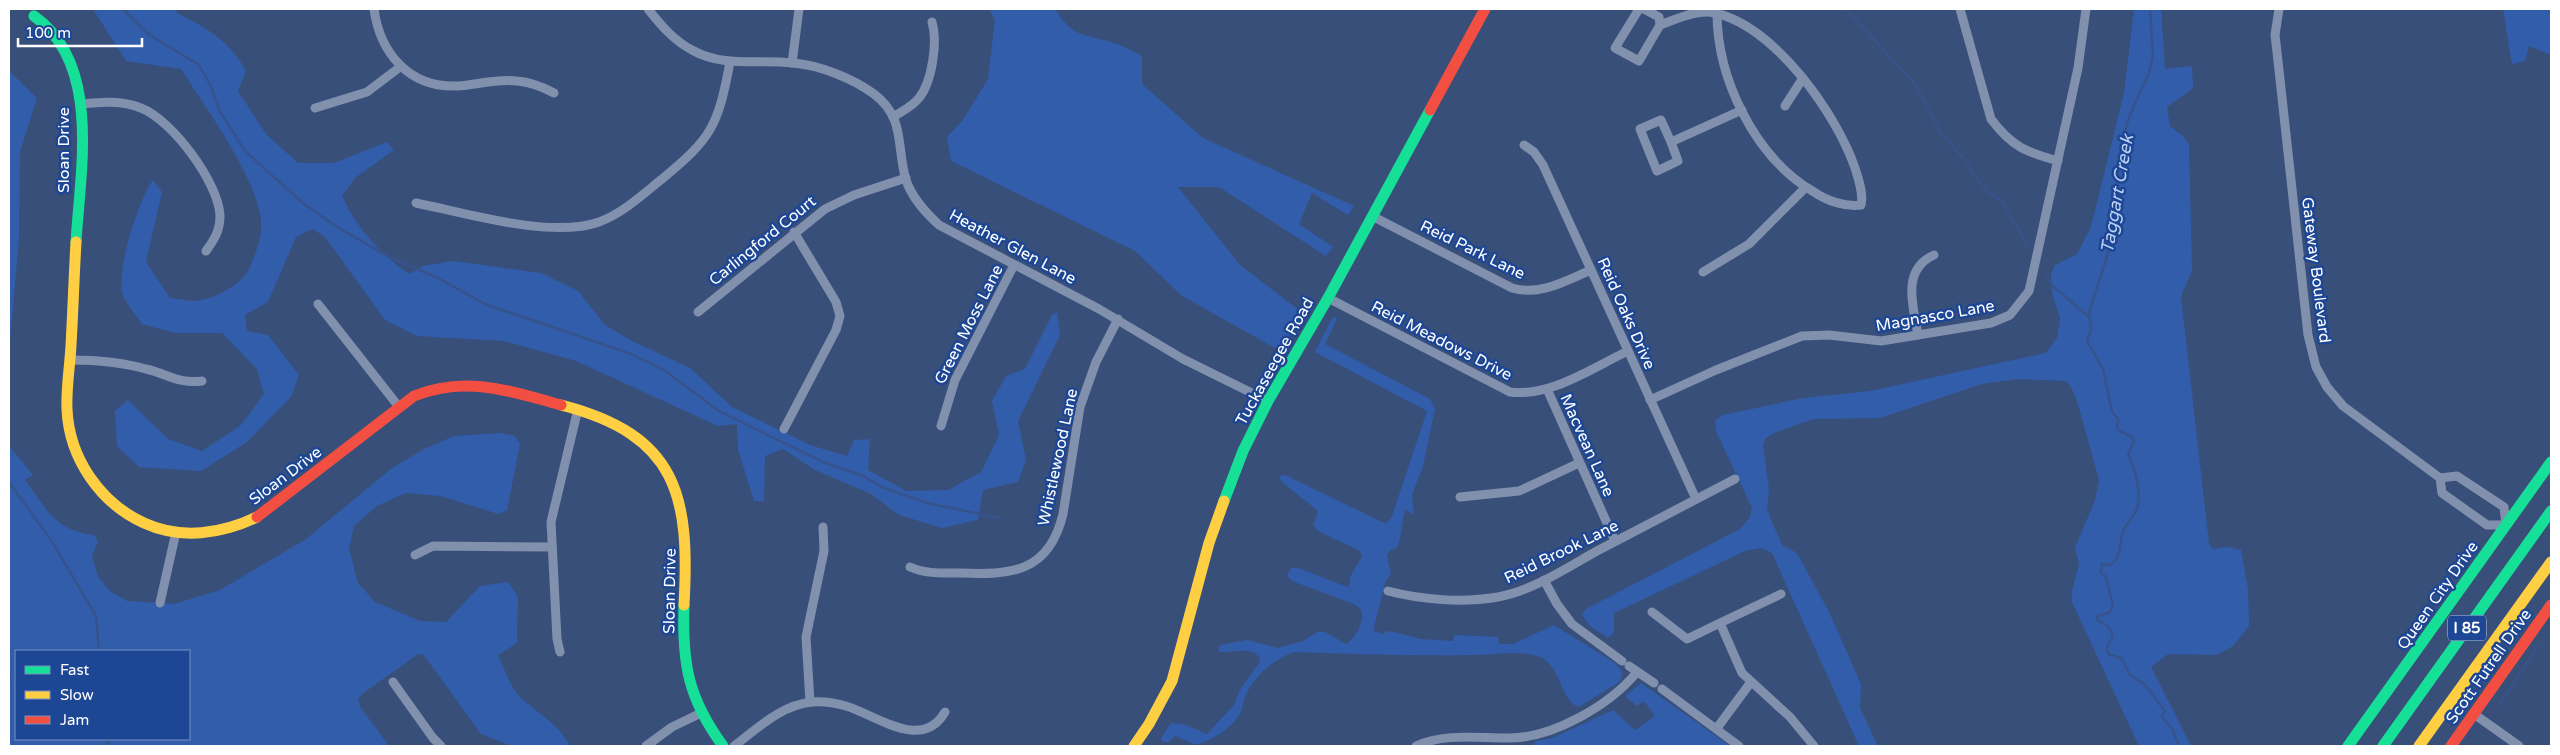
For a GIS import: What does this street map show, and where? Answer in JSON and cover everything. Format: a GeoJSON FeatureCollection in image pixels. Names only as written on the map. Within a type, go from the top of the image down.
{"type":"FeatureCollection","features":[{"type":"Feature","properties":{"kind":"main road","name":"Tuckaseegee Road"},"geometry":{"type":"LineString","coordinates":[[1134,746],[1149,724],[1172,681],[1209,543],[1243,451],[1268,401],[1328,298],[1486,9]]}},
{"type":"Feature","properties":{"kind":"main road","name":"Sloan Drive"},"geometry":{"type":"LineString","coordinates":[[34,16],[46,22],[60,41],[75,77],[80,104],[82,148],[68,423],[71,439],[82,465],[98,490],[119,509],[140,522],[176,532],[217,532],[256,518],[399,407],[427,389],[457,383],[479,385],[578,409],[612,421],[639,439],[659,460],[673,483],[680,500],[686,539],[686,666],[692,693],[700,713],[723,746]]}},
{"type":"Feature","properties":{"kind":"main road","name":"Queen City Drive"},"geometry":{"type":"LineString","coordinates":[[2348,746],[2551,462]]}},
{"type":"Feature","properties":{"kind":"main road","name":"I 85"},"geometry":{"type":"LineString","coordinates":[[2383,746],[2551,511]]}},
{"type":"Feature","properties":{"kind":"main road","name":"I 85"},"geometry":{"type":"LineString","coordinates":[[2419,746],[2551,562]]}},
{"type":"Feature","properties":{"kind":"main road","name":"Scott Futrell Drive"},"geometry":{"type":"LineString","coordinates":[[2451,746],[2551,605]]}},
{"type":"Feature","properties":{"kind":"street"},"geometry":{"type":"LineString","coordinates":[[374,9],[384,45],[400,67],[421,80],[434,84],[457,86],[519,81],[554,93]]}},
{"type":"Feature","properties":{"kind":"street","name":"Heather Glen Lane"},"geometry":{"type":"LineString","coordinates":[[648,9],[664,29],[682,44],[707,57],[730,62],[792,62],[832,72],[865,88],[884,103],[893,116],[900,135],[906,178],[919,204],[940,225],[1118,319],[1183,359],[1268,401]]}},
{"type":"Feature","properties":{"kind":"street"},"geometry":{"type":"LineString","coordinates":[[792,62],[799,9]]}},
{"type":"Feature","properties":{"kind":"street"},"geometry":{"type":"LineString","coordinates":[[1639,9],[1615,48],[1639,61],[1660,25],[1659,17],[1644,9]]}},
{"type":"Feature","properties":{"kind":"street"},"geometry":{"type":"LineString","coordinates":[[1960,9],[1991,119],[2000,132],[2018,148],[2058,161]]}},
{"type":"Feature","properties":{"kind":"street","name":"Magnasco Lane"},"geometry":{"type":"LineString","coordinates":[[1650,400],[1716,370],[1802,336],[1829,335],[1881,341],[1991,323],[2010,315],[2029,291],[2078,68],[2086,9]]}},
{"type":"Feature","properties":{"kind":"street","name":"Gateway Boulevard"},"geometry":{"type":"LineString","coordinates":[[2279,9],[2276,35],[2277,52],[2308,335],[2316,367],[2327,387],[2343,406],[2440,478],[2442,493],[2487,525],[2506,525]]}},
{"type":"Feature","properties":{"kind":"street"},"geometry":{"type":"LineString","coordinates":[[1660,25],[1694,14],[1717,11],[1754,32],[1780,54],[1802,78],[1843,137],[1858,177],[1862,200],[1861,205],[1853,206],[1830,200],[1805,188],[1774,159],[1742,110],[1726,69],[1717,11]]}},
{"type":"Feature","properties":{"kind":"street"},"geometry":{"type":"LineString","coordinates":[[893,116],[913,104],[925,89],[935,45],[932,22]]}},
{"type":"Feature","properties":{"kind":"street"},"geometry":{"type":"LineString","coordinates":[[416,203],[548,228],[575,228],[600,221],[629,206],[698,148],[710,131],[720,110],[730,62]]}},
{"type":"Feature","properties":{"kind":"street"},"geometry":{"type":"LineString","coordinates":[[315,108],[367,92],[400,67]]}},
{"type":"Feature","properties":{"kind":"street"},"geometry":{"type":"LineString","coordinates":[[1785,106],[1802,78]]}},
{"type":"Feature","properties":{"kind":"street"},"geometry":{"type":"LineString","coordinates":[[80,104],[101,102],[128,104],[148,111],[171,130],[208,180],[219,204],[219,228],[206,251]]}},
{"type":"Feature","properties":{"kind":"street"},"geometry":{"type":"LineString","coordinates":[[1670,142],[1742,110]]}},
{"type":"Feature","properties":{"kind":"street"},"geometry":{"type":"LineString","coordinates":[[1661,120],[1670,142],[1678,161],[1657,171],[1640,129],[1661,120]]}},
{"type":"Feature","properties":{"kind":"street","name":"Reid Oaks Drive"},"geometry":{"type":"LineString","coordinates":[[1524,145],[1534,152],[1543,165],[1696,499]]}},
{"type":"Feature","properties":{"kind":"street","name":"Carlingford Court"},"geometry":{"type":"LineString","coordinates":[[698,312],[794,232],[834,204],[906,178]]}},
{"type":"Feature","properties":{"kind":"street"},"geometry":{"type":"LineString","coordinates":[[1703,272],[1749,244],[1805,188]]}},
{"type":"Feature","properties":{"kind":"street","name":"Reid Park Lane"},"geometry":{"type":"LineString","coordinates":[[1372,216],[1512,288],[1522,291],[1542,290],[1591,270]]}},
{"type":"Feature","properties":{"kind":"street"},"geometry":{"type":"LineString","coordinates":[[784,429],[836,330],[840,316],[836,302],[794,232]]}},
{"type":"Feature","properties":{"kind":"street"},"geometry":{"type":"LineString","coordinates":[[1918,335],[1911,282],[1916,269],[1926,258],[1934,255]]}},
{"type":"Feature","properties":{"kind":"street","name":"Green Moss Lane"},"geometry":{"type":"LineString","coordinates":[[941,426],[955,380],[1014,265]]}},
{"type":"Feature","properties":{"kind":"street","name":"Reid Meadows Drive"},"geometry":{"type":"LineString","coordinates":[[1328,298],[1510,392],[1532,393],[1547,389],[1628,351]]}},
{"type":"Feature","properties":{"kind":"street"},"geometry":{"type":"LineString","coordinates":[[318,304],[399,407]]}},
{"type":"Feature","properties":{"kind":"street","name":"Whistlewood Lane"},"geometry":{"type":"LineString","coordinates":[[910,567],[923,572],[1001,574],[1026,566],[1047,549],[1060,527],[1080,407],[1096,362],[1118,319]]}},
{"type":"Feature","properties":{"kind":"street"},"geometry":{"type":"LineString","coordinates":[[70,360],[111,362],[146,368],[181,382],[202,381]]}},
{"type":"Feature","properties":{"kind":"street","name":"Macvean Lane"},"geometry":{"type":"LineString","coordinates":[[1547,389],[1615,541]]}},
{"type":"Feature","properties":{"kind":"street"},"geometry":{"type":"LineString","coordinates":[[560,652],[556,639],[551,547],[552,515],[578,409]]}},
{"type":"Feature","properties":{"kind":"street"},"geometry":{"type":"LineString","coordinates":[[1460,497],[1519,491],[1580,463]]}},
{"type":"Feature","properties":{"kind":"street"},"geometry":{"type":"LineString","coordinates":[[2440,478],[2457,476],[2504,507],[2506,525]]}},
{"type":"Feature","properties":{"kind":"street","name":"Reid Brook Lane"},"geometry":{"type":"LineString","coordinates":[[1388,591],[1411,597],[1434,599],[1485,598],[1509,595],[1544,580],[1735,479]]}},
{"type":"Feature","properties":{"kind":"street"},"geometry":{"type":"LineString","coordinates":[[810,702],[806,637],[824,551],[824,527]]}},
{"type":"Feature","properties":{"kind":"street"},"geometry":{"type":"LineString","coordinates":[[160,603],[176,532]]}},
{"type":"Feature","properties":{"kind":"street"},"geometry":{"type":"LineString","coordinates":[[415,554],[433,546],[551,547]]}},
{"type":"Feature","properties":{"kind":"street"},"geometry":{"type":"LineString","coordinates":[[1544,580],[1557,604],[1572,624],[1654,683]]}},
{"type":"Feature","properties":{"kind":"street"},"geometry":{"type":"LineString","coordinates":[[1652,612],[1687,639],[1781,594]]}},
{"type":"Feature","properties":{"kind":"street"},"geometry":{"type":"LineString","coordinates":[[1720,623],[1742,672],[1790,717],[1814,746]]}},
{"type":"Feature","properties":{"kind":"street"},"geometry":{"type":"LineString","coordinates":[[1416,746],[1444,738],[1509,738],[1547,732],[1611,699],[1637,672]]}},
{"type":"Feature","properties":{"kind":"street"},"geometry":{"type":"LineString","coordinates":[[393,682],[433,738],[442,746]]}},
{"type":"Feature","properties":{"kind":"street"},"geometry":{"type":"LineString","coordinates":[[1717,728],[1751,682]]}},
{"type":"Feature","properties":{"kind":"street"},"geometry":{"type":"LineString","coordinates":[[1662,689],[1739,746]]}},
{"type":"Feature","properties":{"kind":"street"},"geometry":{"type":"LineString","coordinates":[[734,746],[784,710],[810,702],[834,703],[847,706],[882,723],[908,730],[933,726],[945,712]]}},
{"type":"Feature","properties":{"kind":"street"},"geometry":{"type":"LineString","coordinates":[[646,746],[672,727],[700,713]]}},
{"type":"Feature","properties":{"kind":"street"},"geometry":{"type":"LineString","coordinates":[[2474,714],[2519,746]]}},
{"type":"Feature","properties":{"kind":"shaded area"},"geometry":{"type":"Polygon","coordinates":[[[93,9],[176,9],[177,13],[217,36],[233,51],[246,71],[238,91],[266,134],[298,163],[334,163],[387,142],[394,150],[356,177],[342,196],[370,240],[388,258],[409,274],[423,266],[453,261],[541,273],[578,291],[605,325],[632,341],[690,368],[732,407],[810,445],[847,456],[854,440],[870,439],[868,470],[906,491],[948,490],[981,472],[999,435],[992,401],[1006,376],[1025,369],[1052,315],[1057,312],[1060,335],[1018,421],[1026,460],[1018,482],[983,490],[978,520],[942,528],[899,515],[871,494],[815,470],[783,449],[765,456],[764,501],[754,501],[738,449],[737,424],[718,426],[576,361],[504,341],[417,336],[385,320],[325,237],[313,229],[296,237],[268,302],[245,315],[247,331],[268,335],[299,375],[291,397],[247,442],[201,471],[139,467],[117,446],[115,411],[128,400],[168,439],[202,451],[240,426],[264,394],[257,369],[222,333],[175,333],[142,324],[126,302],[121,284],[125,253],[135,218],[147,189],[153,180],[162,192],[146,262],[170,298],[193,301],[208,298],[224,292],[244,277],[258,247],[261,232],[260,214],[254,193],[232,148],[181,69],[126,61],[93,9]]]}},
{"type":"Feature","properties":{"kind":"shaded area"},"geometry":{"type":"Polygon","coordinates":[[[989,9],[1055,9],[1062,19],[1075,31],[1120,45],[1142,56],[1142,84],[1203,138],[1354,206],[1348,215],[1312,193],[1299,224],[1333,247],[1326,256],[1219,187],[1178,187],[1240,265],[1299,310],[1300,323],[1277,349],[1182,296],[1135,251],[951,161],[947,137],[963,120],[988,79],[995,20],[989,9]]]}},
{"type":"Feature","properties":{"kind":"shaded area"},"geometry":{"type":"Polygon","coordinates":[[[2134,9],[2161,9],[2165,69],[2192,66],[2193,88],[2167,107],[2170,126],[2183,136],[2189,145],[2192,271],[2181,296],[2209,544],[2213,549],[2227,547],[2241,550],[2248,589],[2249,626],[2233,646],[2217,655],[2168,654],[2151,667],[2191,746],[2139,746],[2072,602],[2072,591],[2079,564],[2075,548],[2095,500],[2099,480],[2077,401],[2066,381],[2017,379],[1982,384],[1880,418],[1813,419],[1774,433],[1765,439],[1763,446],[1769,489],[1767,510],[1782,545],[1797,553],[1829,612],[1861,684],[1860,708],[1878,746],[1859,746],[1772,553],[1761,548],[1745,551],[1614,613],[1614,632],[1608,638],[1589,625],[1582,615],[1586,609],[1740,529],[1750,517],[1752,508],[1716,431],[1715,421],[1723,415],[1803,398],[1870,391],[2046,353],[2057,338],[2060,319],[2052,292],[2051,274],[2055,265],[2077,254],[2091,227],[2124,93],[2134,9]]]}},
{"type":"Feature","properties":{"kind":"shaded area"},"geometry":{"type":"Polygon","coordinates":[[[2503,9],[2551,9],[2551,55],[2529,46],[2525,61],[2512,64],[2503,9]]]}},
{"type":"Feature","properties":{"kind":"shaded area"},"geometry":{"type":"Polygon","coordinates":[[[9,71],[37,98],[20,152],[19,239],[9,352],[9,71]]]}},
{"type":"Feature","properties":{"kind":"shaded area"},"geometry":{"type":"Polygon","coordinates":[[[1335,317],[1337,319],[1325,344],[1430,399],[1435,409],[1423,466],[1412,495],[1414,515],[1405,509],[1399,543],[1397,548],[1390,550],[1387,555],[1391,574],[1386,580],[1373,631],[1383,634],[1387,631],[1394,632],[1421,639],[1453,641],[1454,635],[1498,637],[1499,644],[1513,644],[1554,625],[1615,663],[1622,672],[1619,682],[1579,707],[1568,698],[1552,667],[1546,660],[1530,654],[1429,655],[1294,652],[1286,655],[1264,670],[1248,691],[1240,714],[1221,733],[1196,745],[1176,736],[1168,742],[1163,742],[1161,738],[1171,723],[1183,724],[1207,734],[1234,705],[1240,690],[1259,663],[1260,658],[1252,652],[1221,652],[1218,650],[1220,645],[1247,640],[1278,648],[1303,641],[1317,632],[1325,632],[1346,644],[1353,638],[1359,628],[1362,613],[1356,605],[1292,581],[1287,576],[1291,568],[1299,568],[1347,587],[1350,584],[1350,577],[1362,556],[1360,551],[1318,531],[1313,524],[1318,512],[1279,479],[1280,476],[1285,475],[1386,524],[1392,516],[1427,411],[1315,352],[1332,318],[1335,317]]]}},
{"type":"Feature","properties":{"kind":"shaded area"},"geometry":{"type":"Polygon","coordinates":[[[500,433],[515,436],[520,444],[507,510],[498,514],[441,496],[406,493],[377,506],[354,526],[349,549],[358,583],[375,602],[420,621],[446,622],[480,586],[508,582],[518,597],[517,643],[498,655],[516,693],[554,725],[570,746],[511,746],[481,734],[423,654],[417,655],[362,694],[358,699],[361,708],[389,746],[9,745],[9,682],[11,679],[9,676],[9,446],[33,475],[25,480],[53,517],[70,529],[94,535],[98,541],[92,556],[98,577],[110,591],[127,601],[174,604],[220,590],[306,539],[392,468],[424,449],[454,436],[500,433]]]}},
{"type":"Feature","properties":{"kind":"shaded area"},"geometry":{"type":"Polygon","coordinates":[[[1641,683],[1730,746],[1531,746],[1536,741],[1552,738],[1613,710],[1635,730],[1655,716],[1644,701],[1637,706],[1625,696],[1641,683]]]}},
{"type":"Feature","properties":{"kind":"waterway"},"geometry":{"type":"LineString","coordinates":[[123,9],[148,34],[199,65],[211,86],[219,110],[245,151],[303,203],[337,227],[391,258],[438,278],[485,304],[631,354],[664,370],[719,411],[823,462],[863,476],[882,487],[927,503],[1000,518]]}},
{"type":"Feature","properties":{"kind":"waterway"},"geometry":{"type":"LineString","coordinates":[[1846,9],[1915,84],[1942,135],[1967,162],[1972,173],[1988,192],[2001,200],[2028,246]]}},
{"type":"Feature","properties":{"kind":"waterway","name":"Taggart Creek"},"geometry":{"type":"LineString","coordinates":[[2150,9],[2153,56],[2149,73],[2129,117],[2121,147],[2111,244],[2089,312],[2091,330],[2087,341],[2103,369],[2112,412],[2118,419],[2117,428],[2133,438],[2134,441],[2128,454],[2135,474],[2139,498],[2136,511],[2122,534],[2116,559],[2110,565],[2102,564],[2101,573],[2106,577],[2113,606],[2109,613],[2097,616],[2098,621],[2108,626],[2113,635],[2107,648],[2108,654],[2121,658],[2130,675],[2145,685],[2165,711],[2162,717],[2173,730],[2179,746]]}},
{"type":"Feature","properties":{"kind":"waterway"},"geometry":{"type":"LineString","coordinates":[[2046,275],[2053,286],[2089,317]]}},
{"type":"Feature","properties":{"kind":"waterway"},"geometry":{"type":"LineString","coordinates":[[9,482],[51,540],[96,616],[99,650]]}},
{"type":"Feature","properties":{"kind":"waterway"},"geometry":{"type":"LineString","coordinates":[[2548,634],[2551,630]]}},
{"type":"Feature","properties":{"kind":"waterway"},"geometry":{"type":"LineString","coordinates":[[2498,706],[2540,644]]}},
{"type":"Feature","properties":{"kind":"waterway"},"geometry":{"type":"LineString","coordinates":[[108,740],[108,746]]}},
{"type":"Feature","properties":{"kind":"traffic: fast"},"geometry":{"type":"LineString","coordinates":[[34,16],[55,37],[70,62],[78,90],[82,120],[82,152],[76,242]]}},
{"type":"Feature","properties":{"kind":"traffic: fast"},"geometry":{"type":"LineString","coordinates":[[1224,501],[1243,451],[1268,401],[1328,298],[1430,110]]}},
{"type":"Feature","properties":{"kind":"traffic: fast"},"geometry":{"type":"LineString","coordinates":[[2348,746],[2551,462]]}},
{"type":"Feature","properties":{"kind":"traffic: fast"},"geometry":{"type":"LineString","coordinates":[[2383,746],[2551,511]]}},
{"type":"Feature","properties":{"kind":"traffic: fast"},"geometry":{"type":"LineString","coordinates":[[684,605],[684,645],[690,680],[702,712],[723,746]]}},
{"type":"Feature","properties":{"kind":"traffic: slow"},"geometry":{"type":"LineString","coordinates":[[76,242],[67,409],[74,445],[90,477],[114,504],[128,514],[144,523],[172,532],[201,533],[216,531],[230,528],[257,517]]}},
{"type":"Feature","properties":{"kind":"traffic: slow"},"geometry":{"type":"LineString","coordinates":[[561,405],[600,418],[630,434],[653,453],[669,475],[679,502],[684,532],[684,605]]}},
{"type":"Feature","properties":{"kind":"traffic: slow"},"geometry":{"type":"LineString","coordinates":[[1134,746],[1149,724],[1172,681],[1209,543],[1224,501]]}},
{"type":"Feature","properties":{"kind":"traffic: slow"},"geometry":{"type":"LineString","coordinates":[[2419,746],[2551,562]]}},
{"type":"Feature","properties":{"kind":"traffic: jam"},"geometry":{"type":"LineString","coordinates":[[1430,110],[1485,9]]}},
{"type":"Feature","properties":{"kind":"traffic: jam"},"geometry":{"type":"LineString","coordinates":[[257,517],[414,396],[451,387],[488,387],[561,405]]}},
{"type":"Feature","properties":{"kind":"traffic: jam"},"geometry":{"type":"LineString","coordinates":[[2451,746],[2551,605]]}}]}
